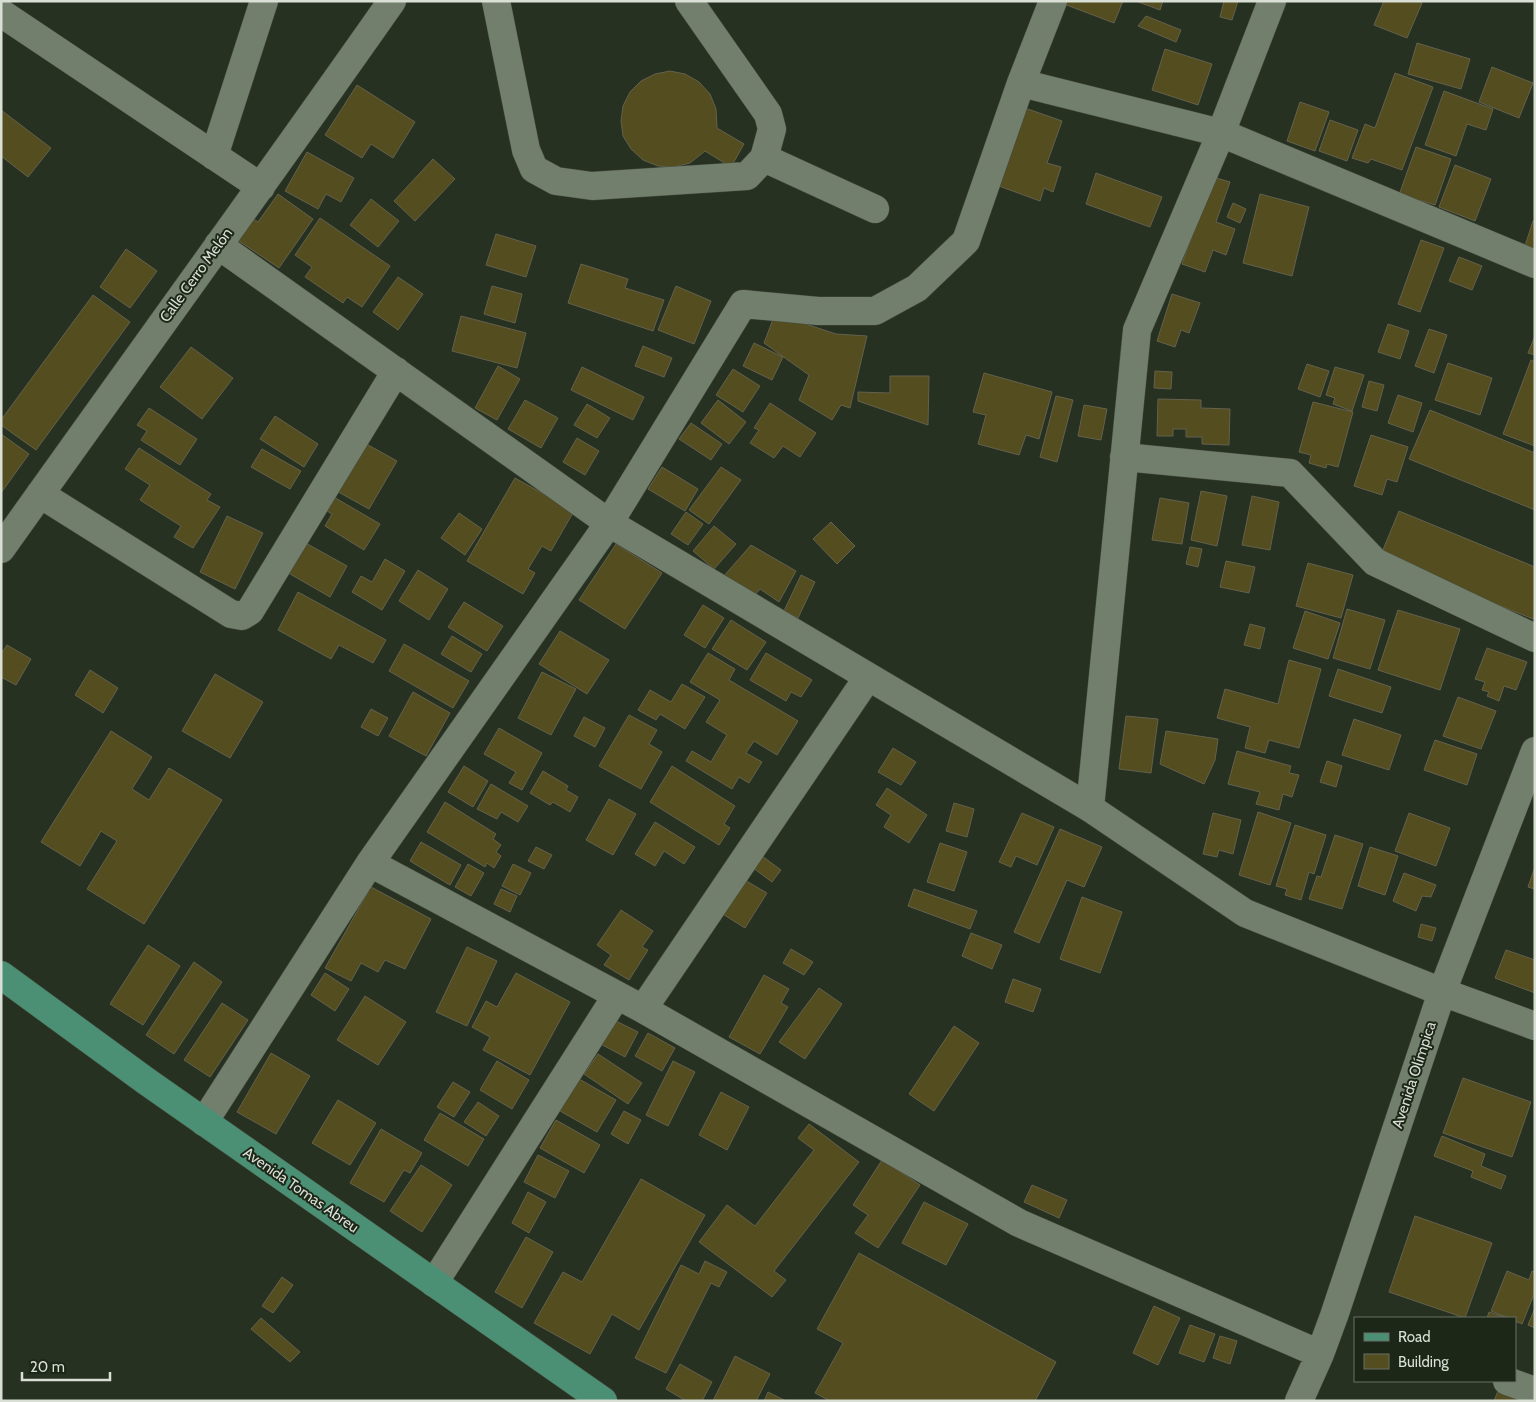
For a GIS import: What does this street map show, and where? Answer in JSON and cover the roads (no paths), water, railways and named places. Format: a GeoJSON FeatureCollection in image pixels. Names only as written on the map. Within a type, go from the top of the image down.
{"type":"FeatureCollection","features":[{"type":"Feature","properties":{"kind":"main road","name":"Avenida Tomas Abreu"},"geometry":{"type":"LineString","coordinates":[[1,975],[146,1081],[603,1401]]}},
{"type":"Feature","properties":{"kind":"street"},"geometry":{"type":"LineString","coordinates":[[214,156],[264,1]]}},
{"type":"Feature","properties":{"kind":"street","name":"Calle Cerro Melón"},"geometry":{"type":"LineString","coordinates":[[1,549],[218,245],[261,188],[392,1]]}},
{"type":"Feature","properties":{"kind":"street"},"geometry":{"type":"LineString","coordinates":[[496,1],[526,150],[534,169],[556,181],[592,186],[629,182],[738,178],[747,176],[764,158],[772,129],[768,114],[689,1]]}},
{"type":"Feature","properties":{"kind":"street"},"geometry":{"type":"LineString","coordinates":[[204,1122],[370,863],[609,523],[743,304],[818,311],[875,311],[917,288],[966,241],[1021,83],[1053,1]]}},
{"type":"Feature","properties":{"kind":"street"},"geometry":{"type":"LineString","coordinates":[[1090,808],[1137,330],[1220,133],[1272,1]]}},
{"type":"Feature","properties":{"kind":"street"},"geometry":{"type":"LineString","coordinates":[[1,13],[261,188]]}},
{"type":"Feature","properties":{"kind":"street"},"geometry":{"type":"LineString","coordinates":[[1021,83],[1220,133],[1535,264]]}},
{"type":"Feature","properties":{"kind":"street"},"geometry":{"type":"LineString","coordinates":[[764,158],[875,209]]}},
{"type":"Feature","properties":{"kind":"street"},"geometry":{"type":"LineString","coordinates":[[218,245],[609,523],[1090,808],[1244,913],[1442,992],[1535,1026]]}},
{"type":"Feature","properties":{"kind":"street"},"geometry":{"type":"LineString","coordinates":[[40,494],[231,614],[242,616],[250,611],[396,371]]}},
{"type":"Feature","properties":{"kind":"street"},"geometry":{"type":"LineString","coordinates":[[1124,457],[1290,473],[1375,562],[1535,638]]}},
{"type":"Feature","properties":{"kind":"street"},"geometry":{"type":"LineString","coordinates":[[643,1009],[868,677]]}},
{"type":"Feature","properties":{"kind":"street","name":"Avenida Olímpica"},"geometry":{"type":"LineString","coordinates":[[1299,1401],[1320,1354],[1344,1320],[1442,992],[1535,751]]}},
{"type":"Feature","properties":{"kind":"street"},"geometry":{"type":"LineString","coordinates":[[370,863],[643,1009],[1019,1223],[1320,1354]]}},
{"type":"Feature","properties":{"kind":"street"},"geometry":{"type":"LineString","coordinates":[[434,1283],[617,995]]}},
{"type":"Feature","properties":{"kind":"street"},"geometry":{"type":"LineString","coordinates":[[1510,1382],[1535,1391]]}}]}
